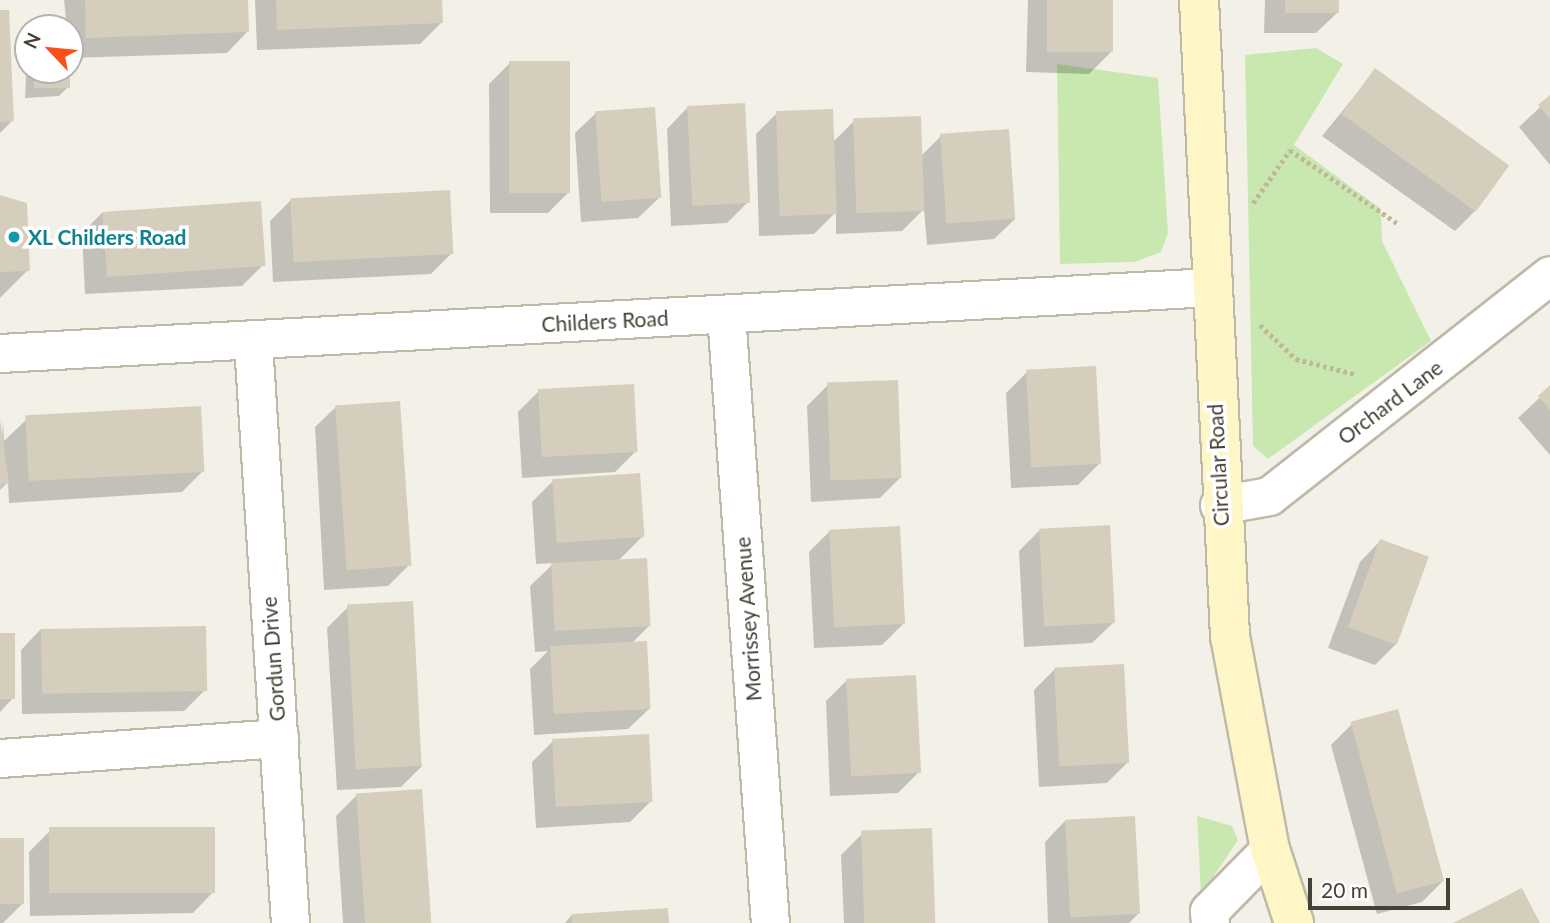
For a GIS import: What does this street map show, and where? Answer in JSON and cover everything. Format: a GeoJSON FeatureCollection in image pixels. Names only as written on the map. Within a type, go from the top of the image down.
{"type":"FeatureCollection","features":[{"type":"Feature","properties":{"kind":"main road","name":"Circular Road"},"geometry":{"type":"LineString","coordinates":[[1199,0],[1219,505],[1230,636],[1270,849],[1294,923]]}},
{"type":"Feature","properties":{"kind":"street","name":"Orchard Lane"},"geometry":{"type":"LineString","coordinates":[[1219,505],[1269,496],[1550,275]]}},
{"type":"Feature","properties":{"kind":"street","name":"Childers Road"},"geometry":{"type":"LineString","coordinates":[[0,353],[253,343],[1209,287]]}},
{"type":"Feature","properties":{"kind":"street","name":"Morrissey Avenue"},"geometry":{"type":"LineString","coordinates":[[726,314],[770,923]]}},
{"type":"Feature","properties":{"kind":"street","name":"Gordun Drive"},"geometry":{"type":"LineString","coordinates":[[0,758],[279,738],[253,343]]}},
{"type":"Feature","properties":{"kind":"street"},"geometry":{"type":"LineString","coordinates":[[279,738],[290,923]]}},
{"type":"Feature","properties":{"kind":"street"},"geometry":{"type":"LineString","coordinates":[[1210,923],[1209,911],[1270,849]]}},
{"type":"Feature","properties":{"kind":"path"},"geometry":{"type":"LineString","coordinates":[[1256,202],[1290,150],[1397,223]]}},
{"type":"Feature","properties":{"kind":"path"},"geometry":{"type":"LineString","coordinates":[[1259,325],[1296,359]]}},
{"type":"Feature","properties":{"kind":"green space"},"geometry":{"type":"Polygon","coordinates":[[[1316,48],[1343,64],[1294,145],[1381,209],[1382,241],[1431,341],[1268,459],[1253,446],[1245,55],[1316,48]]]}},
{"type":"Feature","properties":{"kind":"green space"},"geometry":{"type":"Polygon","coordinates":[[[1057,64],[1158,78],[1168,233],[1161,252],[1134,262],[1060,264],[1057,64]]]}},
{"type":"Feature","properties":{"kind":"green space"},"geometry":{"type":"Polygon","coordinates":[[[1197,816],[1232,826],[1238,840],[1201,895],[1197,816]]]}},
{"type":"Feature","properties":{"kind":"building"},"geometry":{"type":"Polygon","coordinates":[[[85,0],[248,0],[249,32],[86,38],[85,0]]]}},
{"type":"Feature","properties":{"kind":"building"},"geometry":{"type":"Polygon","coordinates":[[[276,0],[442,0],[443,23],[277,30],[276,0]]]}},
{"type":"Feature","properties":{"kind":"building"},"geometry":{"type":"Polygon","coordinates":[[[1047,0],[1113,0],[1113,52],[1047,52],[1047,0]]]}},
{"type":"Feature","properties":{"kind":"building"},"geometry":{"type":"Polygon","coordinates":[[[1285,0],[1339,0],[1339,13],[1285,13],[1285,0]]]}},
{"type":"Feature","properties":{"kind":"building"},"geometry":{"type":"Polygon","coordinates":[[[0,10],[9,10],[14,121],[0,122],[0,10]]]}},
{"type":"Feature","properties":{"kind":"building"},"geometry":{"type":"Polygon","coordinates":[[[509,61],[570,61],[570,193],[509,193],[509,61]]]}},
{"type":"Feature","properties":{"kind":"building"},"geometry":{"type":"Polygon","coordinates":[[[1375,68],[1509,166],[1476,212],[1341,114],[1375,68]]]}},
{"type":"Feature","properties":{"kind":"building"},"geometry":{"type":"Polygon","coordinates":[[[34,84],[70,84],[70,88],[34,88],[34,84]]]}},
{"type":"Feature","properties":{"kind":"building"},"geometry":{"type":"Polygon","coordinates":[[[1550,95],[1550,119],[1538,105],[1550,95]]]}},
{"type":"Feature","properties":{"kind":"building"},"geometry":{"type":"Polygon","coordinates":[[[745,103],[750,203],[692,206],[687,106],[745,103]]]}},
{"type":"Feature","properties":{"kind":"building"},"geometry":{"type":"Polygon","coordinates":[[[655,107],[661,198],[601,202],[595,111],[655,107]]]}},
{"type":"Feature","properties":{"kind":"building"},"geometry":{"type":"Polygon","coordinates":[[[833,109],[837,214],[780,216],[776,111],[833,109]]]}},
{"type":"Feature","properties":{"kind":"building"},"geometry":{"type":"Polygon","coordinates":[[[921,116],[924,211],[856,213],[853,118],[921,116]]]}},
{"type":"Feature","properties":{"kind":"building"},"geometry":{"type":"Polygon","coordinates":[[[1009,129],[1015,219],[946,224],[940,134],[1009,129]]]}},
{"type":"Feature","properties":{"kind":"building"},"geometry":{"type":"Polygon","coordinates":[[[450,190],[453,254],[294,262],[290,198],[450,190]]]}},
{"type":"Feature","properties":{"kind":"building","name":"XL Childers Road"},"geometry":{"type":"Polygon","coordinates":[[[0,195],[27,203],[30,271],[0,272],[0,195]]]}},
{"type":"Feature","properties":{"kind":"building"},"geometry":{"type":"Polygon","coordinates":[[[261,201],[266,266],[107,277],[102,212],[261,201]]]}},
{"type":"Feature","properties":{"kind":"building"},"geometry":{"type":"Polygon","coordinates":[[[1096,366],[1101,464],[1031,468],[1026,370],[1096,366]]]}},
{"type":"Feature","properties":{"kind":"building"},"geometry":{"type":"Polygon","coordinates":[[[898,380],[901,478],[830,480],[827,382],[898,380]]]}},
{"type":"Feature","properties":{"kind":"building"},"geometry":{"type":"Polygon","coordinates":[[[634,384],[638,452],[542,457],[538,389],[634,384]]]}},
{"type":"Feature","properties":{"kind":"building"},"geometry":{"type":"Polygon","coordinates":[[[1550,385],[1550,410],[1538,396],[1550,385]]]}},
{"type":"Feature","properties":{"kind":"building"},"geometry":{"type":"Polygon","coordinates":[[[400,401],[412,566],[347,570],[335,406],[400,401]]]}},
{"type":"Feature","properties":{"kind":"building"},"geometry":{"type":"Polygon","coordinates":[[[201,406],[204,472],[29,481],[25,415],[201,406]]]}},
{"type":"Feature","properties":{"kind":"building"},"geometry":{"type":"Polygon","coordinates":[[[0,419],[9,484],[0,484],[0,419]]]}},
{"type":"Feature","properties":{"kind":"building"},"geometry":{"type":"Polygon","coordinates":[[[640,473],[644,537],[557,543],[552,479],[640,473]]]}},
{"type":"Feature","properties":{"kind":"building"},"geometry":{"type":"Polygon","coordinates":[[[1110,525],[1115,623],[1044,627],[1039,529],[1110,525]]]}},
{"type":"Feature","properties":{"kind":"building"},"geometry":{"type":"Polygon","coordinates":[[[900,526],[905,624],[834,628],[829,530],[900,526]]]}},
{"type":"Feature","properties":{"kind":"building"},"geometry":{"type":"Polygon","coordinates":[[[1380,539],[1429,557],[1397,645],[1348,627],[1380,539]]]}},
{"type":"Feature","properties":{"kind":"building"},"geometry":{"type":"Polygon","coordinates":[[[647,558],[651,626],[555,631],[551,563],[647,558]]]}},
{"type":"Feature","properties":{"kind":"building"},"geometry":{"type":"Polygon","coordinates":[[[413,601],[422,766],[356,769],[347,604],[413,601]]]}},
{"type":"Feature","properties":{"kind":"building"},"geometry":{"type":"Polygon","coordinates":[[[206,626],[207,691],[42,694],[41,629],[206,626]]]}},
{"type":"Feature","properties":{"kind":"building"},"geometry":{"type":"Polygon","coordinates":[[[0,633],[15,633],[15,699],[0,699],[0,633]]]}},
{"type":"Feature","properties":{"kind":"building"},"geometry":{"type":"Polygon","coordinates":[[[647,641],[651,709],[554,714],[550,646],[647,641]]]}},
{"type":"Feature","properties":{"kind":"building"},"geometry":{"type":"Polygon","coordinates":[[[1124,664],[1129,763],[1059,767],[1054,668],[1124,664]]]}},
{"type":"Feature","properties":{"kind":"building"},"geometry":{"type":"Polygon","coordinates":[[[916,675],[921,773],[851,777],[846,679],[916,675]]]}},
{"type":"Feature","properties":{"kind":"building"},"geometry":{"type":"Polygon","coordinates":[[[1398,709],[1444,881],[1397,894],[1351,722],[1398,709]]]}},
{"type":"Feature","properties":{"kind":"building"},"geometry":{"type":"Polygon","coordinates":[[[649,734],[653,802],[556,807],[552,739],[649,734]]]}},
{"type":"Feature","properties":{"kind":"building"},"geometry":{"type":"Polygon","coordinates":[[[422,789],[431,923],[365,923],[356,794],[422,789]]]}},
{"type":"Feature","properties":{"kind":"building"},"geometry":{"type":"Polygon","coordinates":[[[1135,816],[1140,914],[1070,918],[1065,820],[1135,816]]]}},
{"type":"Feature","properties":{"kind":"building"},"geometry":{"type":"Polygon","coordinates":[[[49,827],[215,827],[215,893],[49,893],[49,827]]]}},
{"type":"Feature","properties":{"kind":"building"},"geometry":{"type":"Polygon","coordinates":[[[932,828],[935,923],[864,923],[861,830],[932,828]]]}},
{"type":"Feature","properties":{"kind":"building"},"geometry":{"type":"Polygon","coordinates":[[[0,838],[24,838],[24,904],[0,904],[0,838]]]}},
{"type":"Feature","properties":{"kind":"building"},"geometry":{"type":"Polygon","coordinates":[[[1522,888],[1540,923],[1453,923],[1522,888]]]}},
{"type":"Feature","properties":{"kind":"building"},"geometry":{"type":"Polygon","coordinates":[[[668,908],[669,923],[572,923],[572,914],[668,908]]]}},
{"type":"Feature","properties":{"kind":"place","name":"XL Childers Road"},"geometry":{"type":"Point","coordinates":[14,237]}}]}
